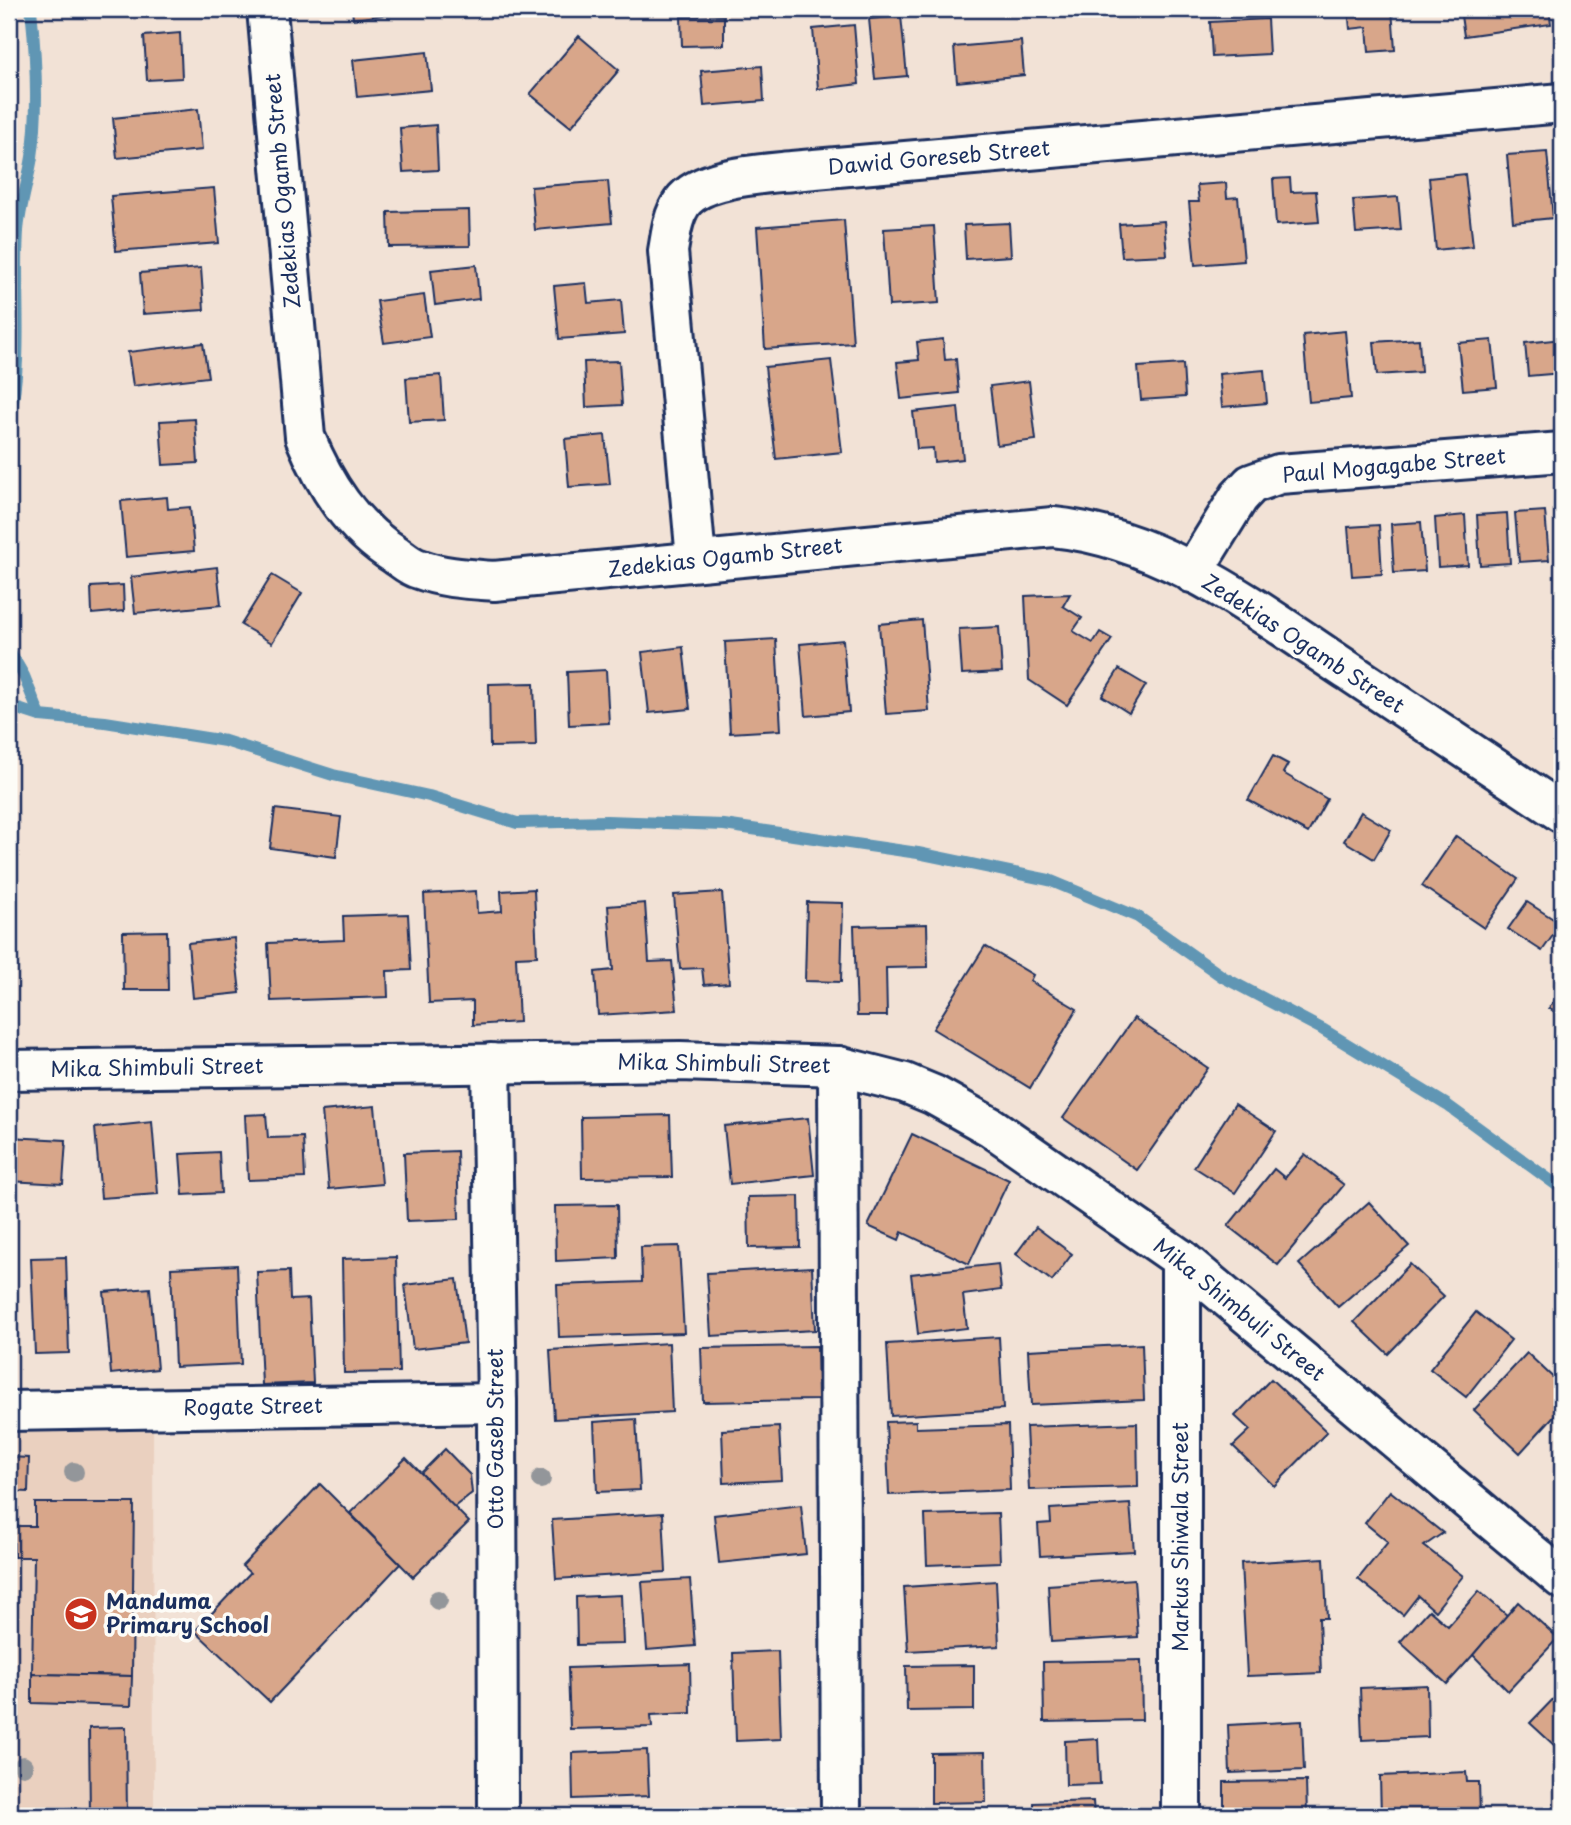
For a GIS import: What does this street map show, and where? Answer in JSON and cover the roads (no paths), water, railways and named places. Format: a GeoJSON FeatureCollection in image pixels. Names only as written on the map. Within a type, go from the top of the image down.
{"type":"FeatureCollection","features":[{"type":"Feature","properties":{"kind":"street","name":"Zedekias Ogamb Street"},"geometry":{"type":"LineString","coordinates":[[267,9],[305,437],[335,499],[356,524],[379,545],[417,569],[453,578],[508,579],[1053,527],[1105,535],[1131,544],[1233,594],[1562,813]]}},
{"type":"Feature","properties":{"kind":"street","name":"Dawid Goreseb Street"},"geometry":{"type":"LineString","coordinates":[[696,559],[668,251],[672,225],[682,202],[701,188],[733,178],[792,171],[1562,103]]}},
{"type":"Feature","properties":{"kind":"street","name":"Paul Mogagabe Street"},"geometry":{"type":"LineString","coordinates":[[1192,573],[1239,496],[1251,484],[1279,474],[1562,452]]}},
{"type":"Feature","properties":{"kind":"street","name":"Mika Shimbuli Street"},"geometry":{"type":"LineString","coordinates":[[9,1070],[680,1061],[838,1066],[905,1083],[934,1095],[991,1127],[1181,1259],[1562,1579]]}},
{"type":"Feature","properties":{"kind":"street","name":"Otto Gaseb Street"},"geometry":{"type":"LineString","coordinates":[[491,1063],[497,1403],[498,1816]]}},
{"type":"Feature","properties":{"kind":"street"},"geometry":{"type":"LineString","coordinates":[[838,1066],[841,1816]]}},
{"type":"Feature","properties":{"kind":"street","name":"Markus Shiwala Street"},"geometry":{"type":"LineString","coordinates":[[1181,1259],[1181,1816]]}},
{"type":"Feature","properties":{"kind":"street","name":"Rogate Street"},"geometry":{"type":"LineString","coordinates":[[9,1411],[497,1403]]}},
{"type":"Feature","properties":{"kind":"waterway"},"geometry":{"type":"LineString","coordinates":[[9,422],[16,374],[18,231],[36,121],[31,9]]}},
{"type":"Feature","properties":{"kind":"waterway"},"geometry":{"type":"LineString","coordinates":[[9,650],[24,676],[40,716]]}},
{"type":"Feature","properties":{"kind":"waterway"},"geometry":{"type":"LineString","coordinates":[[9,706],[40,716],[105,722],[225,741],[333,775],[429,796],[517,823],[607,821],[724,825],[918,853],[1049,880],[1138,917],[1223,977],[1322,1029],[1447,1105],[1562,1189]]}},
{"type":"Feature","properties":{"kind":"place","name":"Manduma Primary School"},"geometry":{"type":"Point","coordinates":[81,1614]}}]}
